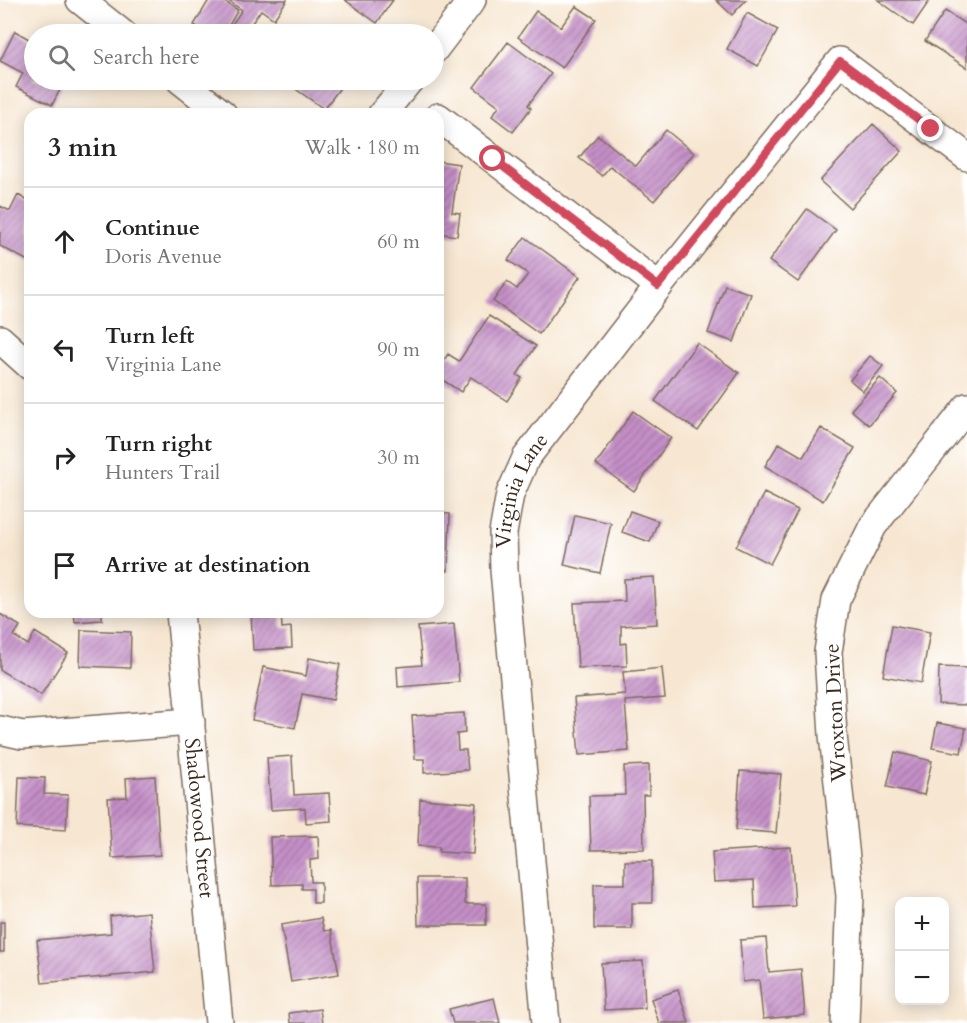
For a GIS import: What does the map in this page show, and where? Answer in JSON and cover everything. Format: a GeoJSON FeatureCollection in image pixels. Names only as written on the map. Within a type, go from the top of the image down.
{"type":"FeatureCollection","features":[{"type":"Feature","properties":{"kind":"street"},"geometry":{"type":"LineString","coordinates":[[80,0],[110,24]]}},
{"type":"Feature","properties":{"kind":"street"},"geometry":{"type":"LineString","coordinates":[[444,37],[472,0]]}},
{"type":"Feature","properties":{"kind":"street","name":"Virginia Lane"},"geometry":{"type":"LineString","coordinates":[[546,1023],[504,570],[503,533],[510,494],[526,458],[658,286],[840,61],[967,157]]}},
{"type":"Feature","properties":{"kind":"street"},"geometry":{"type":"LineString","coordinates":[[193,90],[215,108]]}},
{"type":"Feature","properties":{"kind":"street"},"geometry":{"type":"LineString","coordinates":[[387,108],[402,90]]}},
{"type":"Feature","properties":{"kind":"street"},"geometry":{"type":"LineString","coordinates":[[411,90],[428,108]]}},
{"type":"Feature","properties":{"kind":"street"},"geometry":{"type":"LineString","coordinates":[[444,122],[658,286]]}},
{"type":"Feature","properties":{"kind":"street"},"geometry":{"type":"LineString","coordinates":[[0,339],[24,361]]}},
{"type":"Feature","properties":{"kind":"street","name":"Wroxton Drive"},"geometry":{"type":"LineString","coordinates":[[845,1023],[850,896],[833,735],[828,652],[836,600],[873,526],[967,407]]}},
{"type":"Feature","properties":{"kind":"street","name":"Shadowood Street"},"geometry":{"type":"LineString","coordinates":[[181,618],[219,1023]]}},
{"type":"Feature","properties":{"kind":"street"},"geometry":{"type":"LineString","coordinates":[[0,730],[22,735],[192,722]]}},
{"type":"Feature","properties":{"kind":"building"},"geometry":{"type":"Polygon","coordinates":[[[209,0],[222,0],[238,10],[230,24],[195,24],[209,0]]]}},
{"type":"Feature","properties":{"kind":"building"},"geometry":{"type":"Polygon","coordinates":[[[227,0],[287,0],[274,19],[261,10],[251,24],[232,24],[242,10],[227,0]]]}},
{"type":"Feature","properties":{"kind":"building"},"geometry":{"type":"Polygon","coordinates":[[[345,0],[393,0],[377,23],[345,0]]]}},
{"type":"Feature","properties":{"kind":"building"},"geometry":{"type":"Polygon","coordinates":[[[716,0],[746,0],[732,15],[716,0]]]}},
{"type":"Feature","properties":{"kind":"building"},"geometry":{"type":"Polygon","coordinates":[[[878,0],[930,0],[913,25],[878,0]]]}},
{"type":"Feature","properties":{"kind":"building"},"geometry":{"type":"Polygon","coordinates":[[[576,6],[596,19],[562,68],[518,37],[536,11],[561,27],[576,6]]]}},
{"type":"Feature","properties":{"kind":"building"},"geometry":{"type":"Polygon","coordinates":[[[945,11],[967,25],[967,68],[925,41],[945,11]]]}},
{"type":"Feature","properties":{"kind":"building"},"geometry":{"type":"Polygon","coordinates":[[[747,13],[778,30],[758,66],[727,49],[747,13]]]}},
{"type":"Feature","properties":{"kind":"building"},"geometry":{"type":"Polygon","coordinates":[[[15,31],[24,36],[24,90],[60,90],[52,105],[16,87],[23,73],[0,61],[15,31]]]}},
{"type":"Feature","properties":{"kind":"building"},"geometry":{"type":"Polygon","coordinates":[[[508,42],[551,74],[528,105],[531,108],[513,132],[492,116],[499,106],[474,87],[508,42]]]}},
{"type":"Feature","properties":{"kind":"building"},"geometry":{"type":"Polygon","coordinates":[[[297,90],[338,90],[323,108],[297,90]]]}},
{"type":"Feature","properties":{"kind":"building"},"geometry":{"type":"Polygon","coordinates":[[[873,124],[902,151],[850,208],[820,181],[873,124]]]}},
{"type":"Feature","properties":{"kind":"building"},"geometry":{"type":"Polygon","coordinates":[[[666,130],[694,153],[654,201],[610,166],[602,176],[579,158],[598,135],[636,166],[666,130]]]}},
{"type":"Feature","properties":{"kind":"building"},"geometry":{"type":"Polygon","coordinates":[[[444,162],[459,164],[452,212],[460,213],[457,236],[444,234],[444,162]]]}},
{"type":"Feature","properties":{"kind":"building"},"geometry":{"type":"Polygon","coordinates":[[[18,195],[24,198],[24,259],[0,246],[0,206],[10,211],[18,195]]]}},
{"type":"Feature","properties":{"kind":"building"},"geometry":{"type":"Polygon","coordinates":[[[807,209],[836,230],[798,282],[769,261],[807,209]]]}},
{"type":"Feature","properties":{"kind":"building"},"geometry":{"type":"Polygon","coordinates":[[[525,237],[580,277],[539,334],[493,301],[507,282],[517,289],[528,274],[508,260],[525,237]]]}},
{"type":"Feature","properties":{"kind":"building"},"geometry":{"type":"Polygon","coordinates":[[[725,285],[751,294],[734,342],[708,333],[725,285]]]}},
{"type":"Feature","properties":{"kind":"building"},"geometry":{"type":"Polygon","coordinates":[[[489,316],[536,346],[517,375],[522,378],[507,401],[471,377],[461,392],[444,381],[444,360],[448,354],[459,361],[489,316]]]}},
{"type":"Feature","properties":{"kind":"building"},"geometry":{"type":"Polygon","coordinates":[[[697,343],[739,373],[698,431],[655,401],[697,343]]]}},
{"type":"Feature","properties":{"kind":"building"},"geometry":{"type":"Polygon","coordinates":[[[870,356],[883,366],[863,391],[850,380],[870,356]]]}},
{"type":"Feature","properties":{"kind":"building"},"geometry":{"type":"Polygon","coordinates":[[[880,378],[897,393],[869,425],[851,410],[880,378]]]}},
{"type":"Feature","properties":{"kind":"building"},"geometry":{"type":"Polygon","coordinates":[[[633,411],[671,438],[634,491],[596,464],[633,411]]]}},
{"type":"Feature","properties":{"kind":"building"},"geometry":{"type":"Polygon","coordinates":[[[821,428],[855,448],[823,501],[765,466],[779,443],[803,457],[821,428]]]}},
{"type":"Feature","properties":{"kind":"building"},"geometry":{"type":"Polygon","coordinates":[[[764,493],[798,510],[770,564],[736,547],[764,493]]]}},
{"type":"Feature","properties":{"kind":"building"},"geometry":{"type":"Polygon","coordinates":[[[630,511],[658,521],[650,542],[622,532],[630,511]]]}},
{"type":"Feature","properties":{"kind":"building"},"geometry":{"type":"Polygon","coordinates":[[[444,514],[450,514],[448,571],[444,571],[444,514]]]}},
{"type":"Feature","properties":{"kind":"building"},"geometry":{"type":"Polygon","coordinates":[[[575,515],[611,523],[600,573],[564,565],[575,515]]]}},
{"type":"Feature","properties":{"kind":"building"},"geometry":{"type":"Polygon","coordinates":[[[654,577],[657,624],[621,626],[621,644],[626,643],[627,666],[578,668],[574,603],[625,601],[624,579],[654,577]]]}},
{"type":"Feature","properties":{"kind":"building"},"geometry":{"type":"Polygon","coordinates":[[[0,614],[20,626],[14,636],[28,645],[35,632],[68,653],[41,695],[0,670],[0,614]]]}},
{"type":"Feature","properties":{"kind":"building"},"geometry":{"type":"Polygon","coordinates":[[[75,618],[102,618],[102,620],[75,622],[75,618]]]}},
{"type":"Feature","properties":{"kind":"building"},"geometry":{"type":"Polygon","coordinates":[[[251,618],[281,618],[282,628],[291,627],[292,648],[253,650],[251,618]]]}},
{"type":"Feature","properties":{"kind":"building"},"geometry":{"type":"Polygon","coordinates":[[[454,624],[459,682],[398,687],[397,667],[422,665],[418,627],[454,624]]]}},
{"type":"Feature","properties":{"kind":"building"},"geometry":{"type":"Polygon","coordinates":[[[892,625],[930,632],[921,683],[883,676],[892,625]]]}},
{"type":"Feature","properties":{"kind":"building"},"geometry":{"type":"Polygon","coordinates":[[[81,630],[131,632],[130,668],[80,666],[81,630]]]}},
{"type":"Feature","properties":{"kind":"building"},"geometry":{"type":"Polygon","coordinates":[[[309,658],[340,664],[333,700],[302,694],[295,728],[252,720],[263,667],[306,676],[309,658]]]}},
{"type":"Feature","properties":{"kind":"building"},"geometry":{"type":"Polygon","coordinates":[[[939,667],[967,668],[967,705],[938,704],[939,667]]]}},
{"type":"Feature","properties":{"kind":"building"},"geometry":{"type":"Polygon","coordinates":[[[662,668],[665,698],[625,701],[629,751],[579,755],[574,698],[625,694],[623,672],[662,668]]]}},
{"type":"Feature","properties":{"kind":"building"},"geometry":{"type":"Polygon","coordinates":[[[464,713],[465,733],[457,734],[458,750],[466,750],[468,770],[424,773],[424,759],[415,759],[412,716],[464,713]]]}},
{"type":"Feature","properties":{"kind":"building"},"geometry":{"type":"Polygon","coordinates":[[[937,723],[966,728],[961,753],[932,748],[937,723]]]}},
{"type":"Feature","properties":{"kind":"building"},"geometry":{"type":"Polygon","coordinates":[[[895,752],[932,761],[924,795],[887,787],[895,752]]]}},
{"type":"Feature","properties":{"kind":"building"},"geometry":{"type":"Polygon","coordinates":[[[292,756],[294,795],[329,793],[331,821],[306,823],[305,808],[271,810],[267,758],[292,756]]]}},
{"type":"Feature","properties":{"kind":"building"},"geometry":{"type":"Polygon","coordinates":[[[649,765],[649,795],[643,795],[644,849],[591,850],[589,796],[625,795],[624,766],[649,765]]]}},
{"type":"Feature","properties":{"kind":"building"},"geometry":{"type":"Polygon","coordinates":[[[740,771],[781,774],[776,833],[736,830],[740,771]]]}},
{"type":"Feature","properties":{"kind":"building"},"geometry":{"type":"Polygon","coordinates":[[[155,776],[160,855],[112,858],[108,798],[127,797],[126,778],[155,776]]]}},
{"type":"Feature","properties":{"kind":"building"},"geometry":{"type":"Polygon","coordinates":[[[19,777],[45,778],[44,794],[68,795],[66,830],[17,827],[19,777]]]}},
{"type":"Feature","properties":{"kind":"building"},"geometry":{"type":"Polygon","coordinates":[[[420,799],[476,803],[473,854],[439,852],[439,847],[418,846],[420,799]]]}},
{"type":"Feature","properties":{"kind":"building"},"geometry":{"type":"Polygon","coordinates":[[[318,836],[319,859],[310,860],[311,882],[321,882],[321,903],[313,903],[313,889],[302,889],[302,884],[272,885],[270,837],[318,836]]]}},
{"type":"Feature","properties":{"kind":"building"},"geometry":{"type":"Polygon","coordinates":[[[791,847],[795,906],[755,908],[754,880],[714,882],[712,852],[791,847]]]}},
{"type":"Feature","properties":{"kind":"building"},"geometry":{"type":"Polygon","coordinates":[[[625,861],[652,861],[652,903],[632,903],[632,929],[594,929],[594,884],[625,884],[625,861]]]}},
{"type":"Feature","properties":{"kind":"building"},"geometry":{"type":"Polygon","coordinates":[[[417,878],[465,878],[465,904],[486,904],[486,925],[418,925],[417,878]]]}},
{"type":"Feature","properties":{"kind":"building"},"geometry":{"type":"Polygon","coordinates":[[[149,912],[155,972],[42,983],[37,940],[111,933],[110,916],[149,912]]]}},
{"type":"Feature","properties":{"kind":"building"},"geometry":{"type":"Polygon","coordinates":[[[321,918],[324,931],[331,930],[339,974],[291,982],[281,925],[321,918]]]}},
{"type":"Feature","properties":{"kind":"building"},"geometry":{"type":"Polygon","coordinates":[[[0,922],[4,922],[4,952],[0,952],[0,922]]]}},
{"type":"Feature","properties":{"kind":"building"},"geometry":{"type":"Polygon","coordinates":[[[766,938],[769,972],[801,969],[805,1015],[763,1019],[759,980],[743,982],[740,940],[766,938]]]}},
{"type":"Feature","properties":{"kind":"building"},"geometry":{"type":"Polygon","coordinates":[[[643,961],[645,1008],[604,1010],[601,963],[643,961]]]}},
{"type":"Feature","properties":{"kind":"building"},"geometry":{"type":"Polygon","coordinates":[[[678,990],[689,1023],[659,1023],[651,999],[678,990]]]}},
{"type":"Feature","properties":{"kind":"building"},"geometry":{"type":"Polygon","coordinates":[[[494,998],[500,1023],[453,1023],[449,1009],[494,998]]]}},
{"type":"Feature","properties":{"kind":"building"},"geometry":{"type":"Polygon","coordinates":[[[320,1009],[322,1023],[290,1023],[289,1013],[320,1009]]]}},
{"type":"Feature","properties":{"kind":"route"},"geometry":{"type":"LineString","coordinates":[[493,159],[658,286],[840,61],[931,129]]}}]}
